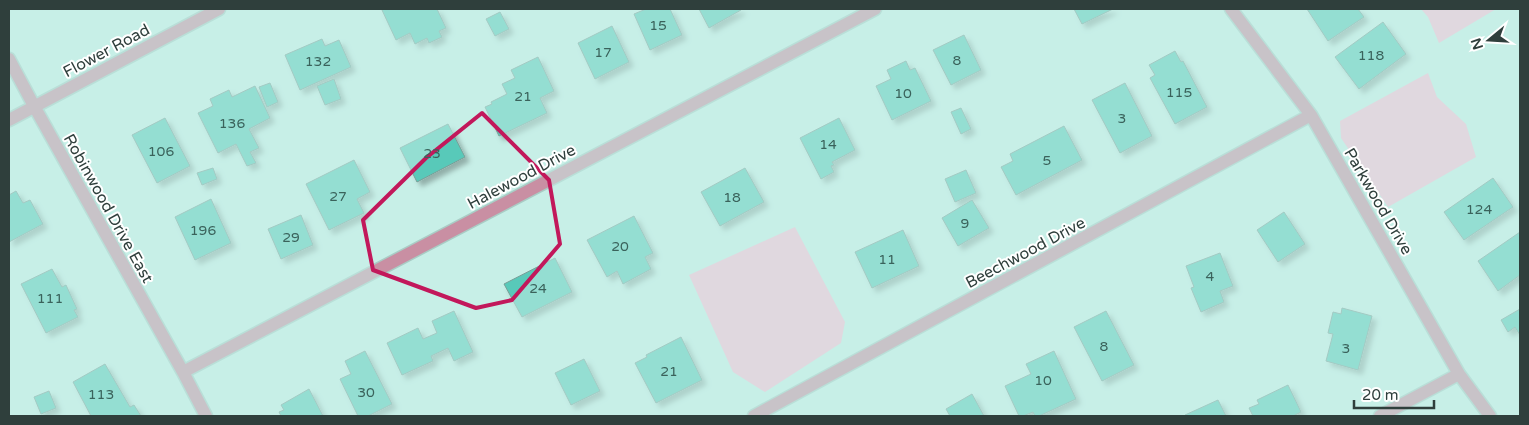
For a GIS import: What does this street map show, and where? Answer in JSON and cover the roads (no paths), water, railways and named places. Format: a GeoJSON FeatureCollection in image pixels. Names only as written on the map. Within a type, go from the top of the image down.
{"type":"FeatureCollection","features":[{"type":"Feature","properties":{"kind":"street","name":"Flower Road"},"geometry":{"type":"LineString","coordinates":[[9,120],[219,9]]}},
{"type":"Feature","properties":{"kind":"street","name":"Halewood Drive"},"geometry":{"type":"LineString","coordinates":[[183,372],[875,9]]}},
{"type":"Feature","properties":{"kind":"street","name":"Parkwood Drive"},"geometry":{"type":"LineString","coordinates":[[1231,9],[1311,116],[1459,374],[1490,416]]}},
{"type":"Feature","properties":{"kind":"street","name":"Robinwood Drive East"},"geometry":{"type":"LineString","coordinates":[[9,59],[206,416]]}},
{"type":"Feature","properties":{"kind":"street","name":"Beechwood Drive"},"geometry":{"type":"LineString","coordinates":[[754,416],[1311,116]]}},
{"type":"Feature","properties":{"kind":"street"},"geometry":{"type":"LineString","coordinates":[[1380,416],[1459,374]]}}]}
